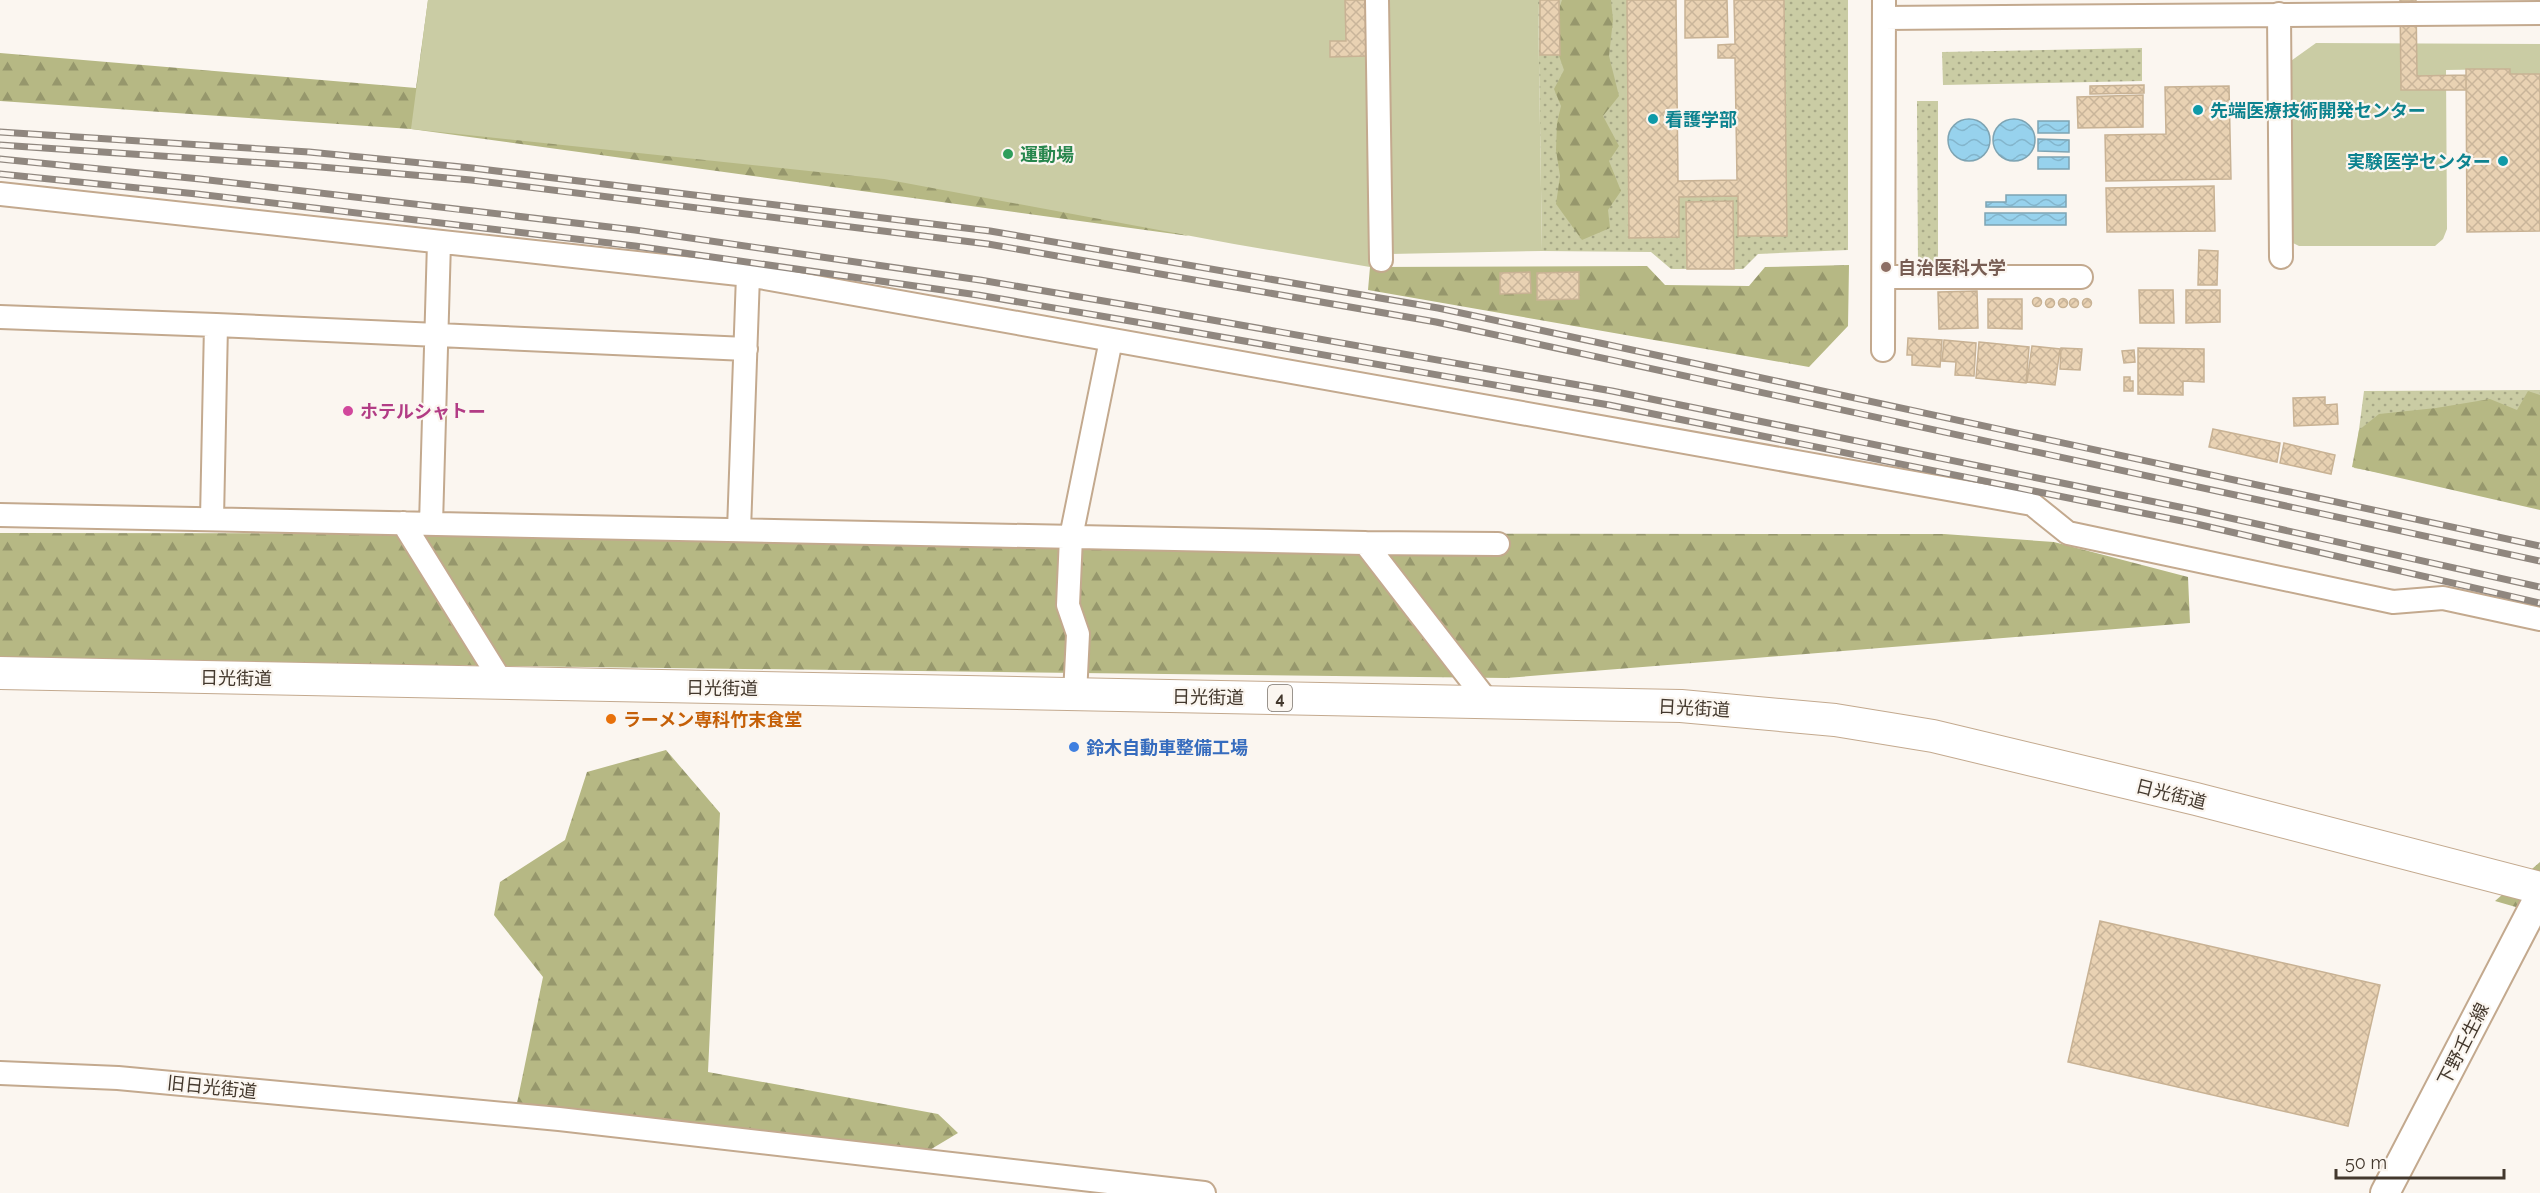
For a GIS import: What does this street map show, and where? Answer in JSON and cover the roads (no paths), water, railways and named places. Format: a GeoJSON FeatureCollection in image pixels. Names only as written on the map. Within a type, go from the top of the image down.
{"type":"FeatureCollection","features":[{"type":"Feature","properties":{"kind":"highway","name":"日光街道"},"geometry":{"type":"LineString","coordinates":[[0,673],[1681,706],[1835,720],[1933,736],[2241,811],[2540,888]]}},
{"type":"Feature","properties":{"kind":"main road","name":"下野壬生線"},"geometry":{"type":"LineString","coordinates":[[2385,1193],[2540,895]]}},
{"type":"Feature","properties":{"kind":"street"},"geometry":{"type":"LineString","coordinates":[[1377,0],[1381,260]]}},
{"type":"Feature","properties":{"kind":"street"},"geometry":{"type":"LineString","coordinates":[[1883,350],[1884,9],[2219,7],[2279,14],[2540,13]]}},
{"type":"Feature","properties":{"kind":"street"},"geometry":{"type":"LineString","coordinates":[[2279,14],[2281,257]]}},
{"type":"Feature","properties":{"kind":"street"},"geometry":{"type":"LineString","coordinates":[[0,194],[748,275],[2032,504],[2068,532],[2393,602],[2443,598],[2540,619]]}},
{"type":"Feature","properties":{"kind":"street"},"geometry":{"type":"LineString","coordinates":[[431,524],[438,242]]}},
{"type":"Feature","properties":{"kind":"street"},"geometry":{"type":"LineString","coordinates":[[739,530],[748,275]]}},
{"type":"Feature","properties":{"kind":"street"},"geometry":{"type":"LineString","coordinates":[[1884,277],[2081,277]]}},
{"type":"Feature","properties":{"kind":"street"},"geometry":{"type":"LineString","coordinates":[[0,316],[746,349]]}},
{"type":"Feature","properties":{"kind":"street"},"geometry":{"type":"LineString","coordinates":[[212,519],[216,325]]}},
{"type":"Feature","properties":{"kind":"street"},"geometry":{"type":"LineString","coordinates":[[1075,695],[1078,634],[1068,605],[1071,537],[1111,340]]}},
{"type":"Feature","properties":{"kind":"street"},"geometry":{"type":"LineString","coordinates":[[0,515],[1498,544]]}},
{"type":"Feature","properties":{"kind":"street"},"geometry":{"type":"LineString","coordinates":[[403,523],[503,684]]}},
{"type":"Feature","properties":{"kind":"street"},"geometry":{"type":"LineString","coordinates":[[1365,543],[1488,702]]}},
{"type":"Feature","properties":{"kind":"street","name":"旧日光街道"},"geometry":{"type":"LineString","coordinates":[[0,1073],[117,1078],[559,1119],[1057,1184],[1204,1193]]}},
{"type":"Feature","properties":{"kind":"water"},"geometry":{"type":"Polygon","coordinates":[[[1969,119],[1977,120],[1984,125],[1989,132],[1989,148],[1984,155],[1977,160],[1969,161],[1961,160],[1954,155],[1949,148],[1948,140],[1949,132],[1954,125],[1961,120],[1969,119]]]}},
{"type":"Feature","properties":{"kind":"water"},"geometry":{"type":"Polygon","coordinates":[[[2014,119],[2022,120],[2029,125],[2034,132],[2034,148],[2029,155],[2022,160],[2014,161],[2006,160],[1999,155],[1994,148],[1993,140],[1994,132],[1999,125],[2006,120],[2014,119]]]}},
{"type":"Feature","properties":{"kind":"water"},"geometry":{"type":"Polygon","coordinates":[[[2038,121],[2069,121],[2069,133],[2038,133],[2038,121]]]}},
{"type":"Feature","properties":{"kind":"water"},"geometry":{"type":"Polygon","coordinates":[[[2038,139],[2069,140],[2069,152],[2038,151],[2038,139]]]}},
{"type":"Feature","properties":{"kind":"water"},"geometry":{"type":"Polygon","coordinates":[[[2038,157],[2069,157],[2069,169],[2038,169],[2038,157]]]}},
{"type":"Feature","properties":{"kind":"water"},"geometry":{"type":"Polygon","coordinates":[[[2006,195],[2066,195],[2066,207],[1986,207],[1986,202],[2006,202],[2006,195]]]}},
{"type":"Feature","properties":{"kind":"water"},"geometry":{"type":"Polygon","coordinates":[[[1985,213],[2066,213],[2066,225],[1985,225],[1985,213]]]}},
{"type":"Feature","properties":{"kind":"railway"},"geometry":{"type":"LineString","coordinates":[[0,132],[309,152],[472,168],[990,231],[1438,308],[2540,546]]}},
{"type":"Feature","properties":{"kind":"railway"},"geometry":{"type":"LineString","coordinates":[[0,145],[309,166],[471,180],[988,244],[1436,322],[2540,561]]}},
{"type":"Feature","properties":{"kind":"railway"},"geometry":{"type":"LineString","coordinates":[[0,159],[200,179],[635,230],[980,280],[1612,391],[2194,510],[2540,587]]}},
{"type":"Feature","properties":{"kind":"railway"},"geometry":{"type":"LineString","coordinates":[[0,174],[197,194],[635,246],[978,295],[1609,405],[2192,523],[2540,603]]}},
{"type":"Feature","properties":{"kind":"place","name":"先端医療技術開発センター"},"geometry":{"type":"Point","coordinates":[2198,110]}},
{"type":"Feature","properties":{"kind":"place","name":"看護学部"},"geometry":{"type":"Point","coordinates":[1653,119]}},
{"type":"Feature","properties":{"kind":"place","name":"運動場"},"geometry":{"type":"Point","coordinates":[1008,154]}},
{"type":"Feature","properties":{"kind":"place","name":"実験医学センター"},"geometry":{"type":"Point","coordinates":[2503,161]}},
{"type":"Feature","properties":{"kind":"place","name":"自治医科大学"},"geometry":{"type":"Point","coordinates":[1886,267]}},
{"type":"Feature","properties":{"kind":"place","name":"ホテルシャトー"},"geometry":{"type":"Point","coordinates":[348,411]}},
{"type":"Feature","properties":{"kind":"place","name":"ラーメン専科竹末食堂"},"geometry":{"type":"Point","coordinates":[611,719]}},
{"type":"Feature","properties":{"kind":"place","name":"鈴木自動車整備工場"},"geometry":{"type":"Point","coordinates":[1074,747]}}]}
